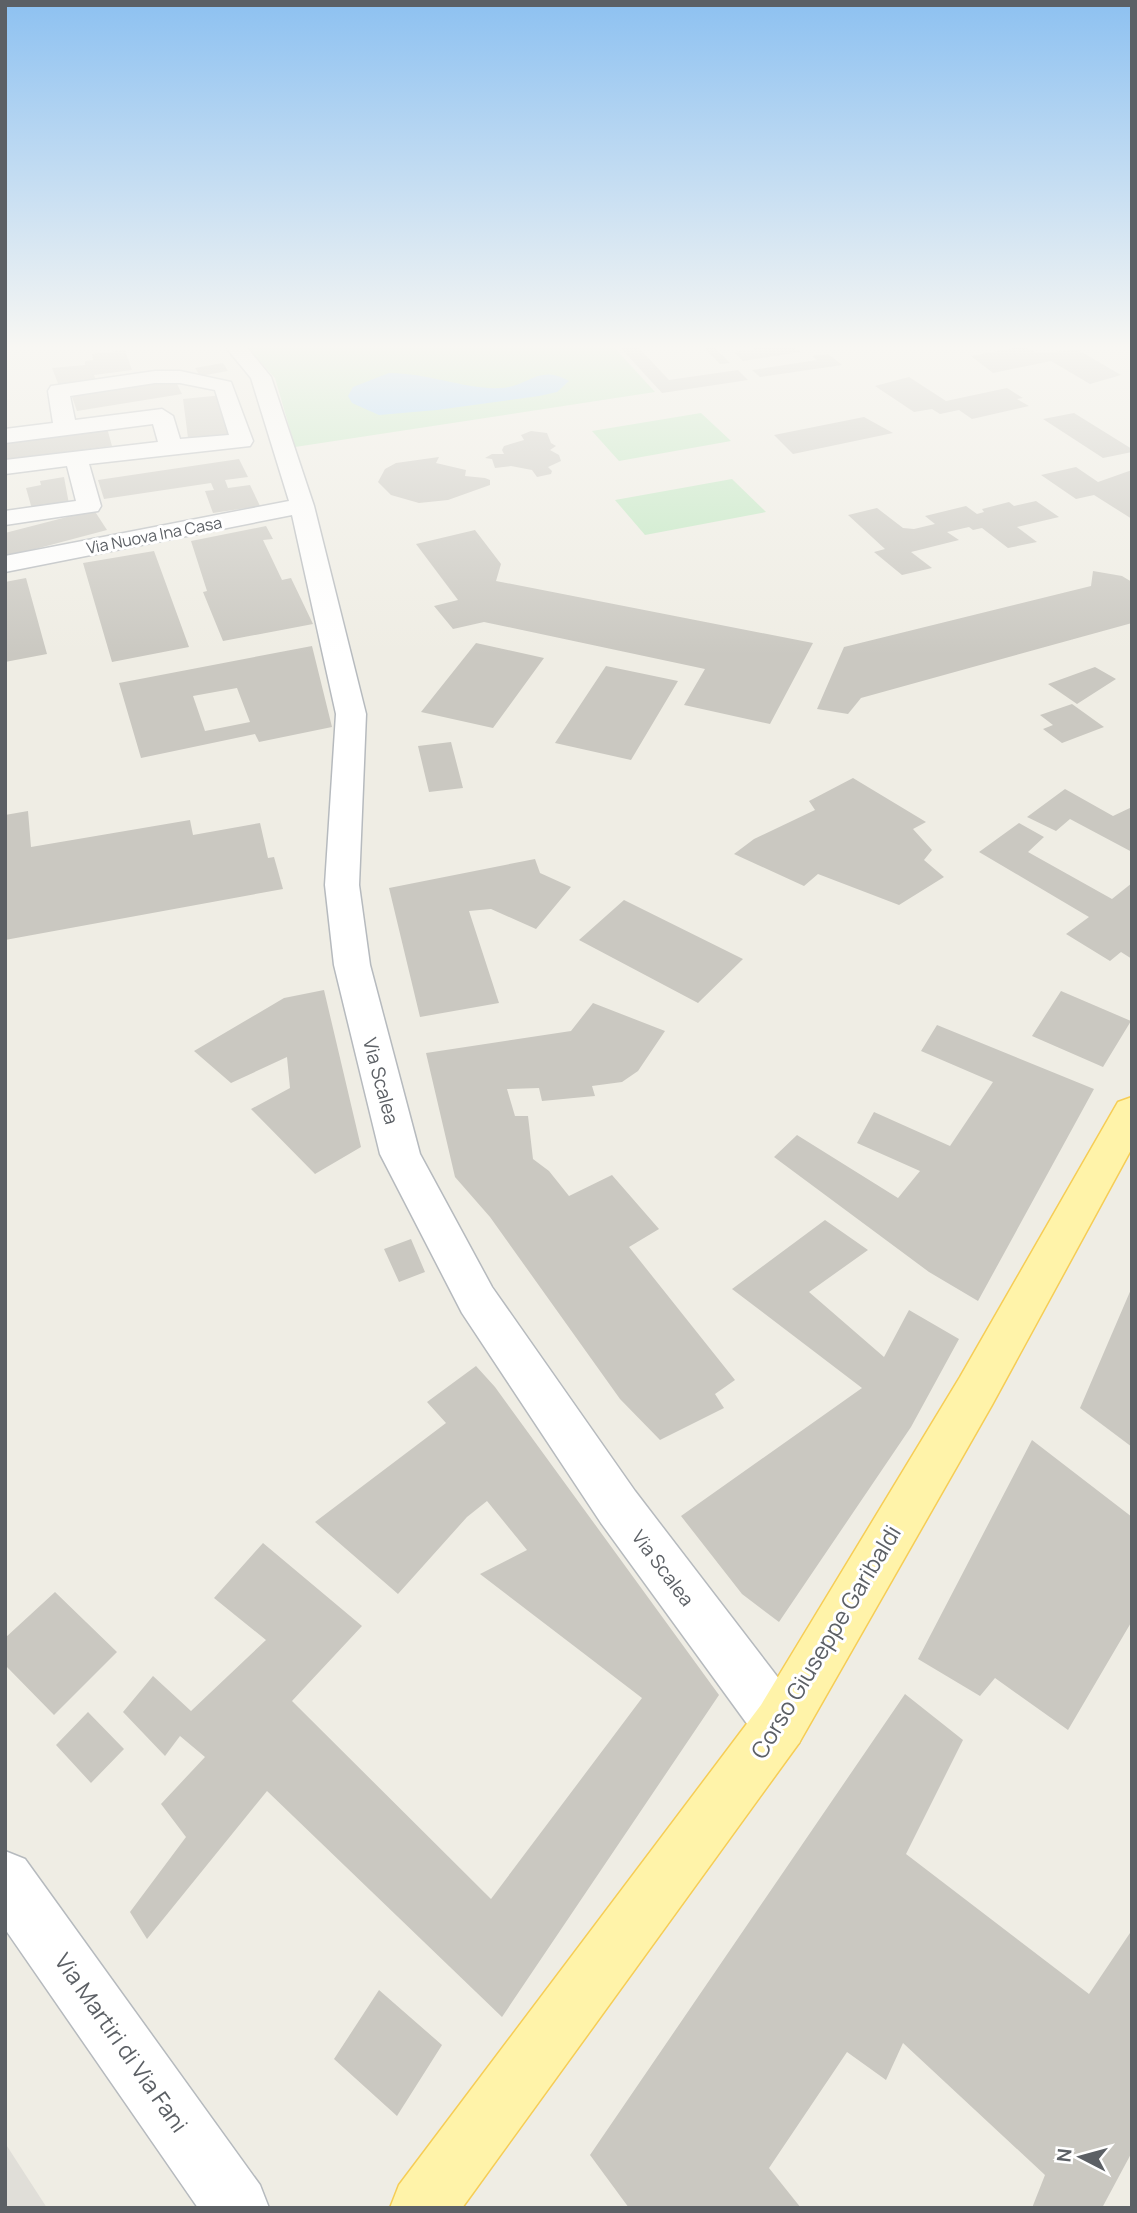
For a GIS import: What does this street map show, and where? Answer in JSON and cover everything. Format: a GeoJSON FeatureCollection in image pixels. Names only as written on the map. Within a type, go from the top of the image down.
{"type":"FeatureCollection","features":[{"type":"Feature","properties":{"kind":"main road","name":"Corso Giuseppe Garibaldi"},"geometry":{"type":"LineString","coordinates":[[422,2208],[780,1724],[976,1391],[1132,1112]]}},
{"type":"Feature","properties":{"kind":"street"},"geometry":{"type":"LineString","coordinates":[[5,467],[160,448]]}},
{"type":"Feature","properties":{"kind":"street","name":"Via Scalea"},"geometry":{"type":"LineString","coordinates":[[284,448],[302,506],[351,714],[342,885],[352,965],[400,1154],[477,1300],[618,1507],[780,1724]]}},
{"type":"Feature","properties":{"kind":"street"},"geometry":{"type":"LineString","coordinates":[[5,518],[89,506],[76,457]]}},
{"type":"Feature","properties":{"kind":"street","name":"Via Nuova Ina Casa"},"geometry":{"type":"LineString","coordinates":[[5,564],[302,506]]}},
{"type":"Feature","properties":{"kind":"street","name":"Via Martiri di Via Fani"},"geometry":{"type":"LineString","coordinates":[[5,1879],[237,2208]]}},
{"type":"Feature","properties":{"kind":"shaded area"},"geometry":{"type":"Polygon","coordinates":[[[5,2143],[47,2208],[5,2208],[5,2143]]]}},
{"type":"Feature","properties":{"kind":"green space"},"geometry":{"type":"Polygon","coordinates":[[[608,448],[690,448],[619,461],[608,448]]]}},
{"type":"Feature","properties":{"kind":"green space"},"geometry":{"type":"Polygon","coordinates":[[[732,479],[766,512],[645,535],[615,500],[732,479]]]}},
{"type":"Feature","properties":{"kind":"building"},"geometry":{"type":"Polygon","coordinates":[[[5,448],[96,448],[5,461],[5,448]]]}},
{"type":"Feature","properties":{"kind":"building"},"geometry":{"type":"Polygon","coordinates":[[[553,448],[550,450],[559,455],[561,461],[548,467],[552,471],[551,474],[537,477],[532,470],[511,466],[495,468],[492,459],[485,458],[492,454],[504,454],[502,450],[553,448]]]}},
{"type":"Feature","properties":{"kind":"building"},"geometry":{"type":"Polygon","coordinates":[[[787,448],[820,448],[793,454],[787,448]]]}},
{"type":"Feature","properties":{"kind":"building"},"geometry":{"type":"Polygon","coordinates":[[[1088,448],[1132,449],[1132,452],[1103,458],[1088,448]]]}},
{"type":"Feature","properties":{"kind":"building"},"geometry":{"type":"Polygon","coordinates":[[[439,457],[436,463],[466,470],[465,476],[485,478],[490,480],[490,485],[448,500],[419,503],[391,495],[378,482],[385,469],[396,463],[439,457]]]}},
{"type":"Feature","properties":{"kind":"building"},"geometry":{"type":"Polygon","coordinates":[[[239,459],[248,477],[225,480],[228,488],[250,485],[260,506],[213,513],[205,491],[214,490],[211,483],[104,499],[98,480],[239,459]]]}},
{"type":"Feature","properties":{"kind":"building"},"geometry":{"type":"Polygon","coordinates":[[[1076,467],[1098,482],[1132,470],[1132,519],[1094,495],[1076,499],[1041,475],[1076,467]]]}},
{"type":"Feature","properties":{"kind":"building"},"geometry":{"type":"Polygon","coordinates":[[[64,477],[69,504],[32,509],[26,488],[41,485],[40,481],[64,477]]]}},
{"type":"Feature","properties":{"kind":"building"},"geometry":{"type":"Polygon","coordinates":[[[1036,501],[1059,517],[1017,527],[1037,542],[1008,548],[982,528],[973,530],[969,527],[947,532],[959,540],[911,552],[932,568],[902,575],[874,552],[885,549],[848,515],[877,508],[903,528],[914,529],[935,524],[925,516],[966,506],[977,514],[984,512],[982,509],[1009,502],[1014,506],[1036,501]]]}},
{"type":"Feature","properties":{"kind":"building"},"geometry":{"type":"Polygon","coordinates":[[[94,510],[107,530],[5,557],[5,533],[94,510]]]}},
{"type":"Feature","properties":{"kind":"building"},"geometry":{"type":"Polygon","coordinates":[[[266,526],[273,539],[263,540],[282,580],[291,578],[313,624],[223,641],[203,592],[207,591],[191,541],[266,526]]]}},
{"type":"Feature","properties":{"kind":"building"},"geometry":{"type":"Polygon","coordinates":[[[475,530],[501,564],[496,581],[813,643],[770,724],[684,705],[705,669],[484,622],[453,629],[434,606],[458,600],[416,544],[475,530]]]}},
{"type":"Feature","properties":{"kind":"building"},"geometry":{"type":"Polygon","coordinates":[[[154,551],[189,647],[112,662],[83,563],[154,551]]]}},
{"type":"Feature","properties":{"kind":"building"},"geometry":{"type":"Polygon","coordinates":[[[1093,571],[1122,576],[1132,582],[1132,623],[861,698],[848,714],[817,709],[844,647],[1091,586],[1093,571]]]}},
{"type":"Feature","properties":{"kind":"building"},"geometry":{"type":"Polygon","coordinates":[[[26,578],[47,654],[5,662],[5,582],[26,578]]]}},
{"type":"Feature","properties":{"kind":"building"},"geometry":{"type":"Polygon","coordinates":[[[476,643],[544,658],[493,728],[421,712],[476,643]]]}},
{"type":"Feature","properties":{"kind":"building"},"geometry":{"type":"Polygon","coordinates":[[[312,646],[332,727],[259,742],[255,734],[141,758],[119,683],[312,646]],[[237,688],[193,696],[205,731],[250,722],[237,688]]]}},
{"type":"Feature","properties":{"kind":"building"},"geometry":{"type":"Polygon","coordinates":[[[606,666],[678,681],[631,760],[555,743],[606,666]]]}},
{"type":"Feature","properties":{"kind":"building"},"geometry":{"type":"Polygon","coordinates":[[[1095,667],[1116,679],[1077,704],[1048,684],[1095,667]]]}},
{"type":"Feature","properties":{"kind":"building"},"geometry":{"type":"Polygon","coordinates":[[[1072,704],[1104,727],[1062,743],[1043,729],[1053,725],[1040,715],[1072,704]]]}},
{"type":"Feature","properties":{"kind":"building"},"geometry":{"type":"Polygon","coordinates":[[[451,742],[463,788],[429,792],[418,746],[451,742]]]}},
{"type":"Feature","properties":{"kind":"building"},"geometry":{"type":"Polygon","coordinates":[[[853,778],[926,822],[913,829],[932,850],[924,860],[944,877],[899,905],[818,874],[804,886],[734,854],[754,839],[815,810],[809,801],[853,778]]]}},
{"type":"Feature","properties":{"kind":"building"},"geometry":{"type":"Polygon","coordinates":[[[1065,789],[1113,816],[1132,807],[1132,852],[1070,819],[1056,831],[1027,817],[1065,789]]]}},
{"type":"Feature","properties":{"kind":"building"},"geometry":{"type":"Polygon","coordinates":[[[28,811],[31,847],[190,820],[193,835],[260,823],[268,858],[274,857],[283,889],[5,940],[5,815],[28,811]]]}},
{"type":"Feature","properties":{"kind":"building"},"geometry":{"type":"Polygon","coordinates":[[[1019,823],[1044,837],[1028,852],[1112,899],[1132,883],[1132,959],[1121,952],[1110,961],[1066,934],[1089,917],[979,852],[1019,823]]]}},
{"type":"Feature","properties":{"kind":"building"},"geometry":{"type":"Polygon","coordinates":[[[535,859],[540,873],[571,887],[536,929],[491,909],[469,911],[499,1003],[420,1017],[389,888],[535,859]]]}},
{"type":"Feature","properties":{"kind":"building"},"geometry":{"type":"Polygon","coordinates":[[[624,900],[743,959],[698,1003],[579,940],[624,900]]]}},
{"type":"Feature","properties":{"kind":"building"},"geometry":{"type":"Polygon","coordinates":[[[324,990],[361,1147],[315,1174],[251,1109],[290,1088],[287,1057],[231,1083],[194,1051],[284,998],[324,990]]]}},
{"type":"Feature","properties":{"kind":"building"},"geometry":{"type":"Polygon","coordinates":[[[1061,991],[1131,1021],[1103,1067],[1032,1036],[1061,991]]]}},
{"type":"Feature","properties":{"kind":"building"},"geometry":{"type":"Polygon","coordinates":[[[593,1003],[665,1031],[638,1071],[622,1082],[592,1086],[595,1096],[542,1101],[539,1088],[507,1089],[515,1116],[528,1116],[533,1159],[549,1171],[569,1196],[612,1175],[659,1229],[629,1247],[735,1380],[715,1394],[724,1408],[660,1440],[620,1399],[490,1217],[455,1177],[426,1053],[571,1031],[593,1003]]]}},
{"type":"Feature","properties":{"kind":"building"},"geometry":{"type":"Polygon","coordinates":[[[937,1025],[1094,1089],[978,1301],[929,1272],[774,1157],[797,1135],[898,1198],[920,1171],[857,1143],[874,1112],[950,1146],[993,1082],[921,1051],[937,1025]]]}},
{"type":"Feature","properties":{"kind":"building"},"geometry":{"type":"Polygon","coordinates":[[[825,1220],[868,1250],[809,1292],[884,1357],[909,1310],[959,1339],[911,1427],[779,1622],[742,1594],[681,1516],[862,1388],[732,1289],[825,1220]]]}},
{"type":"Feature","properties":{"kind":"building"},"geometry":{"type":"Polygon","coordinates":[[[411,1239],[425,1272],[399,1282],[384,1249],[411,1239]]]}},
{"type":"Feature","properties":{"kind":"building"},"geometry":{"type":"Polygon","coordinates":[[[1132,1287],[1132,1447],[1080,1408],[1132,1287]]]}},
{"type":"Feature","properties":{"kind":"building"},"geometry":{"type":"Polygon","coordinates":[[[476,1366],[495,1387],[719,1695],[502,2017],[267,1791],[147,1939],[130,1912],[186,1837],[161,1804],[205,1757],[180,1736],[165,1756],[123,1712],[153,1676],[191,1711],[266,1640],[214,1598],[263,1543],[362,1626],[292,1701],[491,1899],[642,1698],[480,1574],[527,1550],[487,1501],[467,1517],[398,1594],[315,1522],[446,1423],[427,1402],[476,1366]]]}},
{"type":"Feature","properties":{"kind":"building"},"geometry":{"type":"Polygon","coordinates":[[[1032,1440],[1132,1517],[1132,1621],[1068,1730],[995,1678],[980,1696],[918,1659],[1032,1440]]]}},
{"type":"Feature","properties":{"kind":"building"},"geometry":{"type":"Polygon","coordinates":[[[55,1592],[117,1652],[54,1715],[5,1665],[5,1638],[55,1592]]]}},
{"type":"Feature","properties":{"kind":"building"},"geometry":{"type":"Polygon","coordinates":[[[905,1694],[963,1740],[906,1854],[1089,1994],[1132,1930],[1132,2152],[1102,2208],[1032,2208],[1045,2175],[903,2043],[886,2080],[847,2052],[769,2168],[801,2208],[629,2208],[590,2155],[905,1694]]]}},
{"type":"Feature","properties":{"kind":"building"},"geometry":{"type":"Polygon","coordinates":[[[88,1712],[124,1749],[91,1783],[56,1745],[88,1712]]]}},
{"type":"Feature","properties":{"kind":"building"},"geometry":{"type":"Polygon","coordinates":[[[379,1990],[442,2045],[397,2116],[334,2059],[379,1990]]]}}]}
